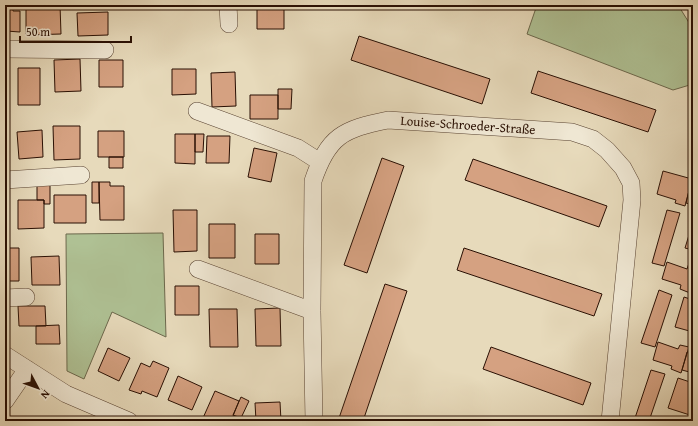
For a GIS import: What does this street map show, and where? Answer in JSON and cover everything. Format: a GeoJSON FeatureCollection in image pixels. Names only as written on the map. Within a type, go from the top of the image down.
{"type":"FeatureCollection","features":[{"type":"Feature","properties":{"kind":"street"},"geometry":{"type":"LineString","coordinates":[[228,5],[229,24]]}},
{"type":"Feature","properties":{"kind":"street"},"geometry":{"type":"LineString","coordinates":[[5,49],[105,50]]}},
{"type":"Feature","properties":{"kind":"street"},"geometry":{"type":"LineString","coordinates":[[197,111],[298,148],[320,162]]}},
{"type":"Feature","properties":{"kind":"street","name":"Louise-Schroeder-Straße"},"geometry":{"type":"LineString","coordinates":[[314,421],[312,311],[313,181],[320,162],[337,138],[360,126],[388,120],[572,132],[593,140],[607,150],[623,168],[631,183],[632,200],[610,421]]}},
{"type":"Feature","properties":{"kind":"street"},"geometry":{"type":"LineString","coordinates":[[5,180],[81,175]]}},
{"type":"Feature","properties":{"kind":"street"},"geometry":{"type":"LineString","coordinates":[[198,269],[312,311]]}},
{"type":"Feature","properties":{"kind":"street"},"geometry":{"type":"LineString","coordinates":[[5,298],[26,297]]}},
{"type":"Feature","properties":{"kind":"street"},"geometry":{"type":"LineString","coordinates":[[5,355],[66,394],[129,421]]}},
{"type":"Feature","properties":{"kind":"street"},"geometry":{"type":"LineString","coordinates":[[5,401],[27,369]]}},
{"type":"Feature","properties":{"kind":"green space"},"geometry":{"type":"Polygon","coordinates":[[[537,5],[678,5],[693,29],[693,84],[673,90],[527,34],[537,5]]]}},
{"type":"Feature","properties":{"kind":"green space"},"geometry":{"type":"Polygon","coordinates":[[[163,233],[166,337],[112,312],[84,379],[67,371],[66,234],[163,233]]]}},
{"type":"Feature","properties":{"kind":"building"},"geometry":{"type":"Polygon","coordinates":[[[5,5],[13,5],[13,11],[20,11],[20,32],[6,31],[5,5]]]}},
{"type":"Feature","properties":{"kind":"building"},"geometry":{"type":"Polygon","coordinates":[[[26,5],[60,5],[61,34],[26,35],[26,5]]]}},
{"type":"Feature","properties":{"kind":"building"},"geometry":{"type":"Polygon","coordinates":[[[257,6],[284,6],[284,29],[257,29],[257,6]]]}},
{"type":"Feature","properties":{"kind":"building"},"geometry":{"type":"Polygon","coordinates":[[[108,12],[108,35],[78,36],[77,13],[108,12]]]}},
{"type":"Feature","properties":{"kind":"building"},"geometry":{"type":"Polygon","coordinates":[[[359,36],[490,79],[482,104],[351,60],[359,36]]]}},
{"type":"Feature","properties":{"kind":"building"},"geometry":{"type":"Polygon","coordinates":[[[80,59],[81,91],[55,92],[54,60],[80,59]]]}},
{"type":"Feature","properties":{"kind":"building"},"geometry":{"type":"Polygon","coordinates":[[[99,60],[123,60],[123,87],[99,87],[99,60]]]}},
{"type":"Feature","properties":{"kind":"building"},"geometry":{"type":"Polygon","coordinates":[[[18,68],[40,68],[40,105],[18,105],[18,68]]]}},
{"type":"Feature","properties":{"kind":"building"},"geometry":{"type":"Polygon","coordinates":[[[172,69],[196,69],[196,94],[172,95],[172,69]]]}},
{"type":"Feature","properties":{"kind":"building"},"geometry":{"type":"Polygon","coordinates":[[[538,71],[656,110],[648,132],[531,93],[538,71]]]}},
{"type":"Feature","properties":{"kind":"building"},"geometry":{"type":"Polygon","coordinates":[[[235,72],[236,106],[212,107],[211,73],[235,72]]]}},
{"type":"Feature","properties":{"kind":"building"},"geometry":{"type":"Polygon","coordinates":[[[278,89],[292,89],[291,109],[278,109],[278,89]]]}},
{"type":"Feature","properties":{"kind":"building"},"geometry":{"type":"Polygon","coordinates":[[[250,95],[278,95],[278,119],[250,119],[250,95]]]}},
{"type":"Feature","properties":{"kind":"building"},"geometry":{"type":"Polygon","coordinates":[[[7,125],[7,161],[5,161],[5,126],[7,125]]]}},
{"type":"Feature","properties":{"kind":"building"},"geometry":{"type":"Polygon","coordinates":[[[53,126],[80,126],[80,159],[54,160],[53,126]]]}},
{"type":"Feature","properties":{"kind":"building"},"geometry":{"type":"Polygon","coordinates":[[[42,130],[43,157],[19,159],[17,132],[42,130]]]}},
{"type":"Feature","properties":{"kind":"building"},"geometry":{"type":"Polygon","coordinates":[[[98,131],[124,131],[124,157],[98,157],[98,131]]]}},
{"type":"Feature","properties":{"kind":"building"},"geometry":{"type":"Polygon","coordinates":[[[175,134],[195,134],[195,164],[175,163],[175,134]]]}},
{"type":"Feature","properties":{"kind":"building"},"geometry":{"type":"Polygon","coordinates":[[[195,134],[204,134],[203,152],[195,152],[195,134]]]}},
{"type":"Feature","properties":{"kind":"building"},"geometry":{"type":"Polygon","coordinates":[[[207,136],[230,136],[229,163],[206,163],[207,136]]]}},
{"type":"Feature","properties":{"kind":"building"},"geometry":{"type":"Polygon","coordinates":[[[254,148],[277,153],[271,182],[248,177],[254,148]]]}},
{"type":"Feature","properties":{"kind":"building"},"geometry":{"type":"Polygon","coordinates":[[[109,157],[123,157],[123,168],[109,168],[109,157]]]}},
{"type":"Feature","properties":{"kind":"building"},"geometry":{"type":"Polygon","coordinates":[[[382,158],[404,166],[367,273],[344,265],[382,158]]]}},
{"type":"Feature","properties":{"kind":"building"},"geometry":{"type":"Polygon","coordinates":[[[473,159],[607,206],[599,227],[465,180],[473,159]]]}},
{"type":"Feature","properties":{"kind":"building"},"geometry":{"type":"Polygon","coordinates":[[[663,171],[692,179],[685,206],[675,203],[676,200],[657,194],[663,171]]]}},
{"type":"Feature","properties":{"kind":"building"},"geometry":{"type":"Polygon","coordinates":[[[693,179],[693,205],[686,203],[693,179]]]}},
{"type":"Feature","properties":{"kind":"building"},"geometry":{"type":"Polygon","coordinates":[[[92,182],[99,182],[99,203],[92,203],[92,182]]]}},
{"type":"Feature","properties":{"kind":"building"},"geometry":{"type":"Polygon","coordinates":[[[99,182],[110,182],[110,186],[124,186],[124,220],[100,220],[99,182]]]}},
{"type":"Feature","properties":{"kind":"building"},"geometry":{"type":"Polygon","coordinates":[[[37,184],[50,184],[50,204],[44,204],[44,200],[37,200],[37,184]]]}},
{"type":"Feature","properties":{"kind":"building"},"geometry":{"type":"Polygon","coordinates":[[[54,195],[86,195],[86,223],[54,223],[54,195]]]}},
{"type":"Feature","properties":{"kind":"building"},"geometry":{"type":"Polygon","coordinates":[[[18,200],[44,200],[44,228],[18,229],[18,200]]]}},
{"type":"Feature","properties":{"kind":"building"},"geometry":{"type":"Polygon","coordinates":[[[5,201],[8,201],[7,227],[5,227],[5,201]]]}},
{"type":"Feature","properties":{"kind":"building"},"geometry":{"type":"Polygon","coordinates":[[[173,210],[197,210],[197,251],[174,252],[173,210]]]}},
{"type":"Feature","properties":{"kind":"building"},"geometry":{"type":"Polygon","coordinates":[[[667,210],[680,213],[664,266],[652,263],[667,210]]]}},
{"type":"Feature","properties":{"kind":"building"},"geometry":{"type":"Polygon","coordinates":[[[693,222],[693,250],[685,248],[693,222]]]}},
{"type":"Feature","properties":{"kind":"building"},"geometry":{"type":"Polygon","coordinates":[[[209,224],[235,224],[235,258],[209,258],[209,224]]]}},
{"type":"Feature","properties":{"kind":"building"},"geometry":{"type":"Polygon","coordinates":[[[255,234],[279,234],[279,264],[255,264],[255,234]]]}},
{"type":"Feature","properties":{"kind":"building"},"geometry":{"type":"Polygon","coordinates":[[[5,248],[19,248],[19,281],[5,281],[5,248]]]}},
{"type":"Feature","properties":{"kind":"building"},"geometry":{"type":"Polygon","coordinates":[[[464,248],[602,294],[594,316],[457,270],[464,248]]]}},
{"type":"Feature","properties":{"kind":"building"},"geometry":{"type":"Polygon","coordinates":[[[59,256],[60,285],[32,285],[31,257],[59,256]]]}},
{"type":"Feature","properties":{"kind":"building"},"geometry":{"type":"Polygon","coordinates":[[[667,262],[687,269],[689,263],[693,264],[693,284],[690,293],[680,289],[681,285],[662,279],[667,262]]]}},
{"type":"Feature","properties":{"kind":"building"},"geometry":{"type":"Polygon","coordinates":[[[385,284],[407,291],[363,421],[338,421],[385,284]]]}},
{"type":"Feature","properties":{"kind":"building"},"geometry":{"type":"Polygon","coordinates":[[[175,286],[199,286],[199,315],[175,315],[175,286]]]}},
{"type":"Feature","properties":{"kind":"building"},"geometry":{"type":"Polygon","coordinates":[[[659,290],[672,295],[655,347],[641,343],[659,290]]]}},
{"type":"Feature","properties":{"kind":"building"},"geometry":{"type":"Polygon","coordinates":[[[684,297],[693,300],[693,332],[675,327],[684,297]]]}},
{"type":"Feature","properties":{"kind":"building"},"geometry":{"type":"Polygon","coordinates":[[[18,306],[45,306],[46,326],[19,326],[18,306]]]}},
{"type":"Feature","properties":{"kind":"building"},"geometry":{"type":"Polygon","coordinates":[[[280,308],[281,346],[256,346],[255,309],[280,308]]]}},
{"type":"Feature","properties":{"kind":"building"},"geometry":{"type":"Polygon","coordinates":[[[209,309],[237,309],[238,347],[210,347],[209,309]]]}},
{"type":"Feature","properties":{"kind":"building"},"geometry":{"type":"Polygon","coordinates":[[[59,325],[60,344],[36,344],[36,326],[59,325]]]}},
{"type":"Feature","properties":{"kind":"building"},"geometry":{"type":"Polygon","coordinates":[[[658,342],[678,349],[680,345],[689,347],[681,373],[671,369],[672,366],[653,360],[658,342]]]}},
{"type":"Feature","properties":{"kind":"building"},"geometry":{"type":"Polygon","coordinates":[[[491,347],[591,383],[583,405],[483,369],[491,347]]]}},
{"type":"Feature","properties":{"kind":"building"},"geometry":{"type":"Polygon","coordinates":[[[108,348],[130,358],[119,381],[98,371],[108,348]]]}},
{"type":"Feature","properties":{"kind":"building"},"geometry":{"type":"Polygon","coordinates":[[[687,352],[693,354],[693,373],[682,370],[687,352]]]}},
{"type":"Feature","properties":{"kind":"building"},"geometry":{"type":"Polygon","coordinates":[[[153,361],[169,368],[157,397],[142,391],[141,394],[129,390],[141,363],[150,367],[153,361]]]}},
{"type":"Feature","properties":{"kind":"building"},"geometry":{"type":"Polygon","coordinates":[[[651,370],[665,374],[649,421],[634,421],[651,370]]]}},
{"type":"Feature","properties":{"kind":"building"},"geometry":{"type":"Polygon","coordinates":[[[178,376],[202,387],[192,410],[168,400],[178,376]]]}},
{"type":"Feature","properties":{"kind":"building"},"geometry":{"type":"Polygon","coordinates":[[[678,378],[693,383],[693,416],[668,408],[678,378]]]}},
{"type":"Feature","properties":{"kind":"building"},"geometry":{"type":"Polygon","coordinates":[[[215,391],[239,401],[231,421],[211,421],[203,418],[215,391]]]}},
{"type":"Feature","properties":{"kind":"building"},"geometry":{"type":"Polygon","coordinates":[[[241,397],[249,401],[241,418],[233,415],[241,397]]]}},
{"type":"Feature","properties":{"kind":"building"},"geometry":{"type":"Polygon","coordinates":[[[280,402],[281,421],[256,421],[255,403],[280,402]]]}}]}
